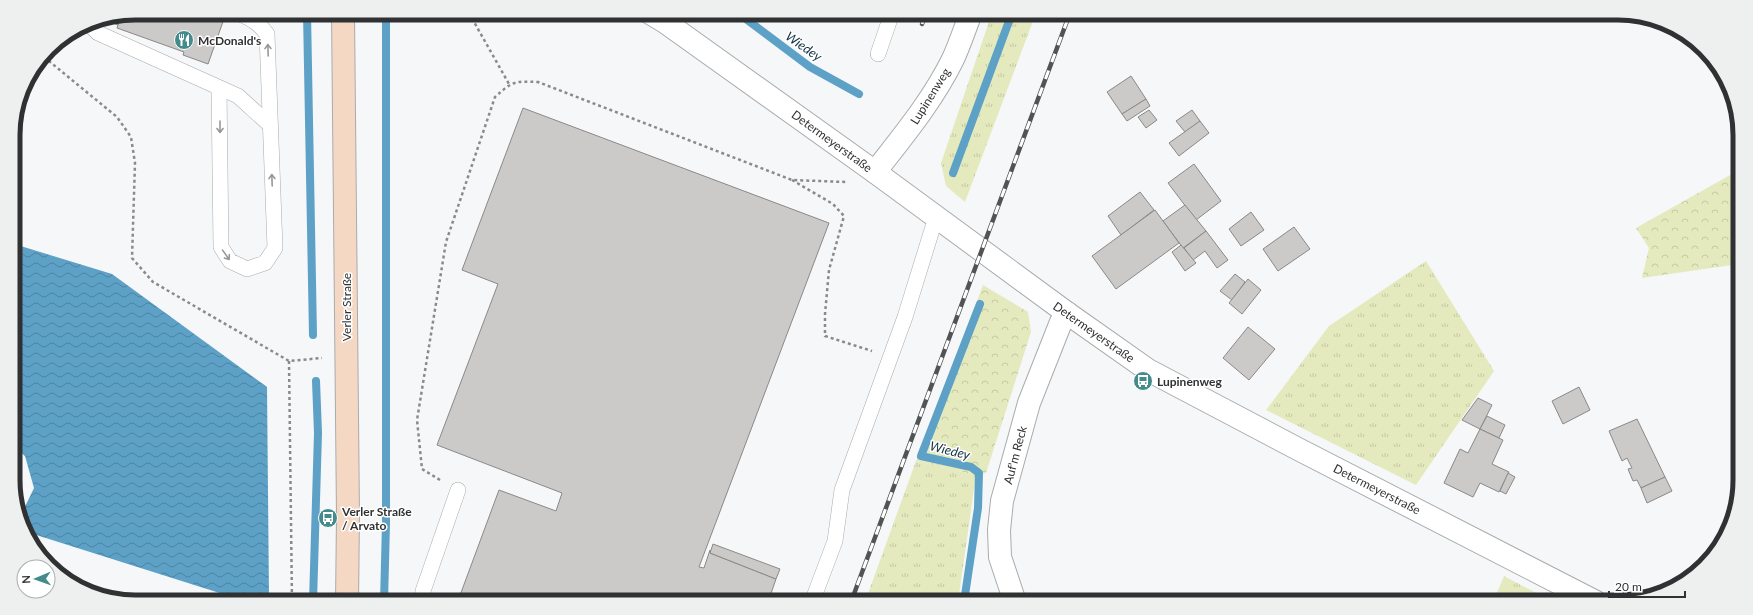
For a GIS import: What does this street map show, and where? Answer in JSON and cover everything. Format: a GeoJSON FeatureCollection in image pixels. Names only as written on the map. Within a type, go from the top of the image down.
{"type":"FeatureCollection","features":[{"type":"Feature","properties":{"kind":"main road","name":"Verler Straße"},"geometry":{"type":"LineString","coordinates":[[344,20],[347,595]]}},
{"type":"Feature","properties":{"kind":"street","name":"Determeyerstraße"},"geometry":{"type":"LineString","coordinates":[[662,20],[875,172],[1067,313],[1148,370],[1582,595]]}},
{"type":"Feature","properties":{"kind":"street","name":"Lupinenweg"},"geometry":{"type":"LineString","coordinates":[[875,172],[916,120],[942,78],[953,59],[968,20]]}},
{"type":"Feature","properties":{"kind":"street","name":"Auf'm Reck"},"geometry":{"type":"LineString","coordinates":[[1013,595],[1000,557],[999,530],[1002,502],[1029,403],[1061,322],[1067,313]]}},
{"type":"Feature","properties":{"kind":"lane"},"geometry":{"type":"LineString","coordinates":[[219,88],[221,247],[230,261],[246,269],[265,263],[275,248],[267,34],[261,26],[252,20]]}},
{"type":"Feature","properties":{"kind":"lane"},"geometry":{"type":"LineString","coordinates":[[878,54],[890,20]]}},
{"type":"Feature","properties":{"kind":"lane"},"geometry":{"type":"LineString","coordinates":[[93,28],[98,33],[238,96],[270,125]]}},
{"type":"Feature","properties":{"kind":"lane"},"geometry":{"type":"LineString","coordinates":[[815,595],[835,541],[842,490],[906,317],[936,217]]}},
{"type":"Feature","properties":{"kind":"lane"},"geometry":{"type":"LineString","coordinates":[[423,595],[458,490]]}},
{"type":"Feature","properties":{"kind":"path"},"geometry":{"type":"LineString","coordinates":[[473,20],[509,84]]}},
{"type":"Feature","properties":{"kind":"path"},"geometry":{"type":"LineString","coordinates":[[48,60],[117,117],[132,137],[134,163],[132,258],[153,282],[289,362],[346,356]]}},
{"type":"Feature","properties":{"kind":"path"},"geometry":{"type":"LineString","coordinates":[[458,490],[422,469],[417,420],[446,242],[495,97],[509,84],[519,81],[538,82],[792,180],[833,204],[844,216],[829,270],[825,314],[825,336],[891,356]]}},
{"type":"Feature","properties":{"kind":"path"},"geometry":{"type":"LineString","coordinates":[[792,180],[844,183],[875,172]]}},
{"type":"Feature","properties":{"kind":"path"},"geometry":{"type":"LineString","coordinates":[[289,362],[292,595]]}},
{"type":"Feature","properties":{"kind":"green space"},"geometry":{"type":"Polygon","coordinates":[[[990,20],[1033,20],[965,202],[946,186],[941,163],[990,20]]]}},
{"type":"Feature","properties":{"kind":"green space"},"geometry":{"type":"Polygon","coordinates":[[[1733,173],[1733,265],[1642,278],[1649,248],[1636,228],[1733,173]]]}},
{"type":"Feature","properties":{"kind":"green space"},"geometry":{"type":"Polygon","coordinates":[[[1426,261],[1494,371],[1416,485],[1266,410],[1329,326],[1426,261]]]}},
{"type":"Feature","properties":{"kind":"green space"},"geometry":{"type":"Polygon","coordinates":[[[983,285],[1028,312],[1031,332],[986,473],[976,475],[916,461],[983,285]]]}},
{"type":"Feature","properties":{"kind":"green space"},"geometry":{"type":"Polygon","coordinates":[[[916,461],[976,475],[959,595],[868,595],[916,461]]]}},
{"type":"Feature","properties":{"kind":"green space"},"geometry":{"type":"Polygon","coordinates":[[[1504,576],[1540,595],[1496,595],[1504,576]]]}},
{"type":"Feature","properties":{"kind":"water"},"geometry":{"type":"Polygon","coordinates":[[[20,246],[112,274],[267,387],[269,595],[226,595],[34,534],[24,509],[34,488],[25,456],[20,452],[20,246]]]}},
{"type":"Feature","properties":{"kind":"building","name":"McDonald's"},"geometry":{"type":"Polygon","coordinates":[[[224,20],[208,64],[183,55],[184,52],[117,28],[120,21],[224,20]]]}},
{"type":"Feature","properties":{"kind":"building"},"geometry":{"type":"Polygon","coordinates":[[[119,21],[118,25],[112,23],[119,21]]]}},
{"type":"Feature","properties":{"kind":"building"},"geometry":{"type":"Polygon","coordinates":[[[1131,76],[1146,99],[1122,114],[1107,92],[1131,76]]]}},
{"type":"Feature","properties":{"kind":"building"},"geometry":{"type":"Polygon","coordinates":[[[1146,99],[1150,106],[1127,121],[1122,114],[1146,99]]]}},
{"type":"Feature","properties":{"kind":"building"},"geometry":{"type":"Polygon","coordinates":[[[523,108],[829,223],[699,567],[704,568],[710,550],[710,553],[776,579],[770,595],[460,595],[499,490],[556,511],[562,493],[437,445],[498,284],[462,270],[523,108]]]}},
{"type":"Feature","properties":{"kind":"building"},"geometry":{"type":"Polygon","coordinates":[[[1149,110],[1157,120],[1146,128],[1138,117],[1149,110]]]}},
{"type":"Feature","properties":{"kind":"building"},"geometry":{"type":"Polygon","coordinates":[[[1192,110],[1200,121],[1185,132],[1176,121],[1192,110]]]}},
{"type":"Feature","properties":{"kind":"building"},"geometry":{"type":"Polygon","coordinates":[[[1200,121],[1209,133],[1179,156],[1169,143],[1200,121]]]}},
{"type":"Feature","properties":{"kind":"building"},"geometry":{"type":"Polygon","coordinates":[[[1194,164],[1221,201],[1196,220],[1168,183],[1194,164]]]}},
{"type":"Feature","properties":{"kind":"building"},"geometry":{"type":"Polygon","coordinates":[[[1140,192],[1154,210],[1121,235],[1108,216],[1140,192]]]}},
{"type":"Feature","properties":{"kind":"building"},"geometry":{"type":"Polygon","coordinates":[[[1185,205],[1206,231],[1183,248],[1163,221],[1185,205]]]}},
{"type":"Feature","properties":{"kind":"building"},"geometry":{"type":"Polygon","coordinates":[[[1155,210],[1179,243],[1116,289],[1092,256],[1155,210]]]}},
{"type":"Feature","properties":{"kind":"building"},"geometry":{"type":"Polygon","coordinates":[[[1251,212],[1264,230],[1241,246],[1229,229],[1251,212]]]}},
{"type":"Feature","properties":{"kind":"building"},"geometry":{"type":"Polygon","coordinates":[[[1294,227],[1310,249],[1278,271],[1263,249],[1294,227]]]}},
{"type":"Feature","properties":{"kind":"building"},"geometry":{"type":"Polygon","coordinates":[[[1206,231],[1228,260],[1217,268],[1205,251],[1193,260],[1184,248],[1206,231]]]}},
{"type":"Feature","properties":{"kind":"building"},"geometry":{"type":"Polygon","coordinates":[[[1181,245],[1196,263],[1185,271],[1172,252],[1181,245]]]}},
{"type":"Feature","properties":{"kind":"building"},"geometry":{"type":"Polygon","coordinates":[[[1235,274],[1245,282],[1232,300],[1220,291],[1235,274]]]}},
{"type":"Feature","properties":{"kind":"building"},"geometry":{"type":"Polygon","coordinates":[[[1248,279],[1261,290],[1242,314],[1229,303],[1248,279]]]}},
{"type":"Feature","properties":{"kind":"building"},"geometry":{"type":"Polygon","coordinates":[[[1248,327],[1275,349],[1249,380],[1223,358],[1248,327]]]}},
{"type":"Feature","properties":{"kind":"building"},"geometry":{"type":"Polygon","coordinates":[[[1579,387],[1590,410],[1563,424],[1552,401],[1579,387]]]}},
{"type":"Feature","properties":{"kind":"building"},"geometry":{"type":"Polygon","coordinates":[[[1478,398],[1492,405],[1480,429],[1462,420],[1478,398]]]}},
{"type":"Feature","properties":{"kind":"building"},"geometry":{"type":"Polygon","coordinates":[[[1487,416],[1505,425],[1499,438],[1480,429],[1487,416]]]}},
{"type":"Feature","properties":{"kind":"building"},"geometry":{"type":"Polygon","coordinates":[[[1637,419],[1665,477],[1641,488],[1637,480],[1633,481],[1628,469],[1632,468],[1627,458],[1622,461],[1609,431],[1637,419]]]}},
{"type":"Feature","properties":{"kind":"building"},"geometry":{"type":"Polygon","coordinates":[[[1480,429],[1503,440],[1492,464],[1509,472],[1499,492],[1480,483],[1473,497],[1444,483],[1460,449],[1468,453],[1480,429]]]}},
{"type":"Feature","properties":{"kind":"building"},"geometry":{"type":"Polygon","coordinates":[[[1508,473],[1515,477],[1506,494],[1500,491],[1508,473]]]}},
{"type":"Feature","properties":{"kind":"building"},"geometry":{"type":"Polygon","coordinates":[[[1665,477],[1672,491],[1647,503],[1641,488],[1665,477]]]}},
{"type":"Feature","properties":{"kind":"building"},"geometry":{"type":"Polygon","coordinates":[[[713,544],[780,569],[776,579],[710,553],[713,544]]]}},
{"type":"Feature","properties":{"kind":"waterway"},"geometry":{"type":"LineString","coordinates":[[307,20],[313,335]]}},
{"type":"Feature","properties":{"kind":"waterway"},"geometry":{"type":"LineString","coordinates":[[384,595],[386,523],[386,20]]}},
{"type":"Feature","properties":{"kind":"waterway","name":"Wiedey"},"geometry":{"type":"LineString","coordinates":[[747,20],[810,67],[859,94]]}},
{"type":"Feature","properties":{"kind":"waterway"},"geometry":{"type":"LineString","coordinates":[[953,173],[1009,20]]}},
{"type":"Feature","properties":{"kind":"waterway","name":"Wiedey"},"geometry":{"type":"LineString","coordinates":[[965,595],[978,508],[979,473],[971,467],[921,456],[980,304]]}},
{"type":"Feature","properties":{"kind":"waterway"},"geometry":{"type":"LineString","coordinates":[[313,595],[318,433],[316,381]]}},
{"type":"Feature","properties":{"kind":"railway"},"geometry":{"type":"LineString","coordinates":[[922,24],[923,20]]}},
{"type":"Feature","properties":{"kind":"railway"},"geometry":{"type":"LineString","coordinates":[[854,595],[1067,20]]}},
{"type":"Feature","properties":{"kind":"place","name":"McDonald's"},"geometry":{"type":"Point","coordinates":[184,40]}},
{"type":"Feature","properties":{"kind":"place","name":"Lupinenweg"},"geometry":{"type":"Point","coordinates":[1143,381]}},
{"type":"Feature","properties":{"kind":"place","name":"Verler Straße / Arvato"},"geometry":{"type":"Point","coordinates":[328,518]}}]}
